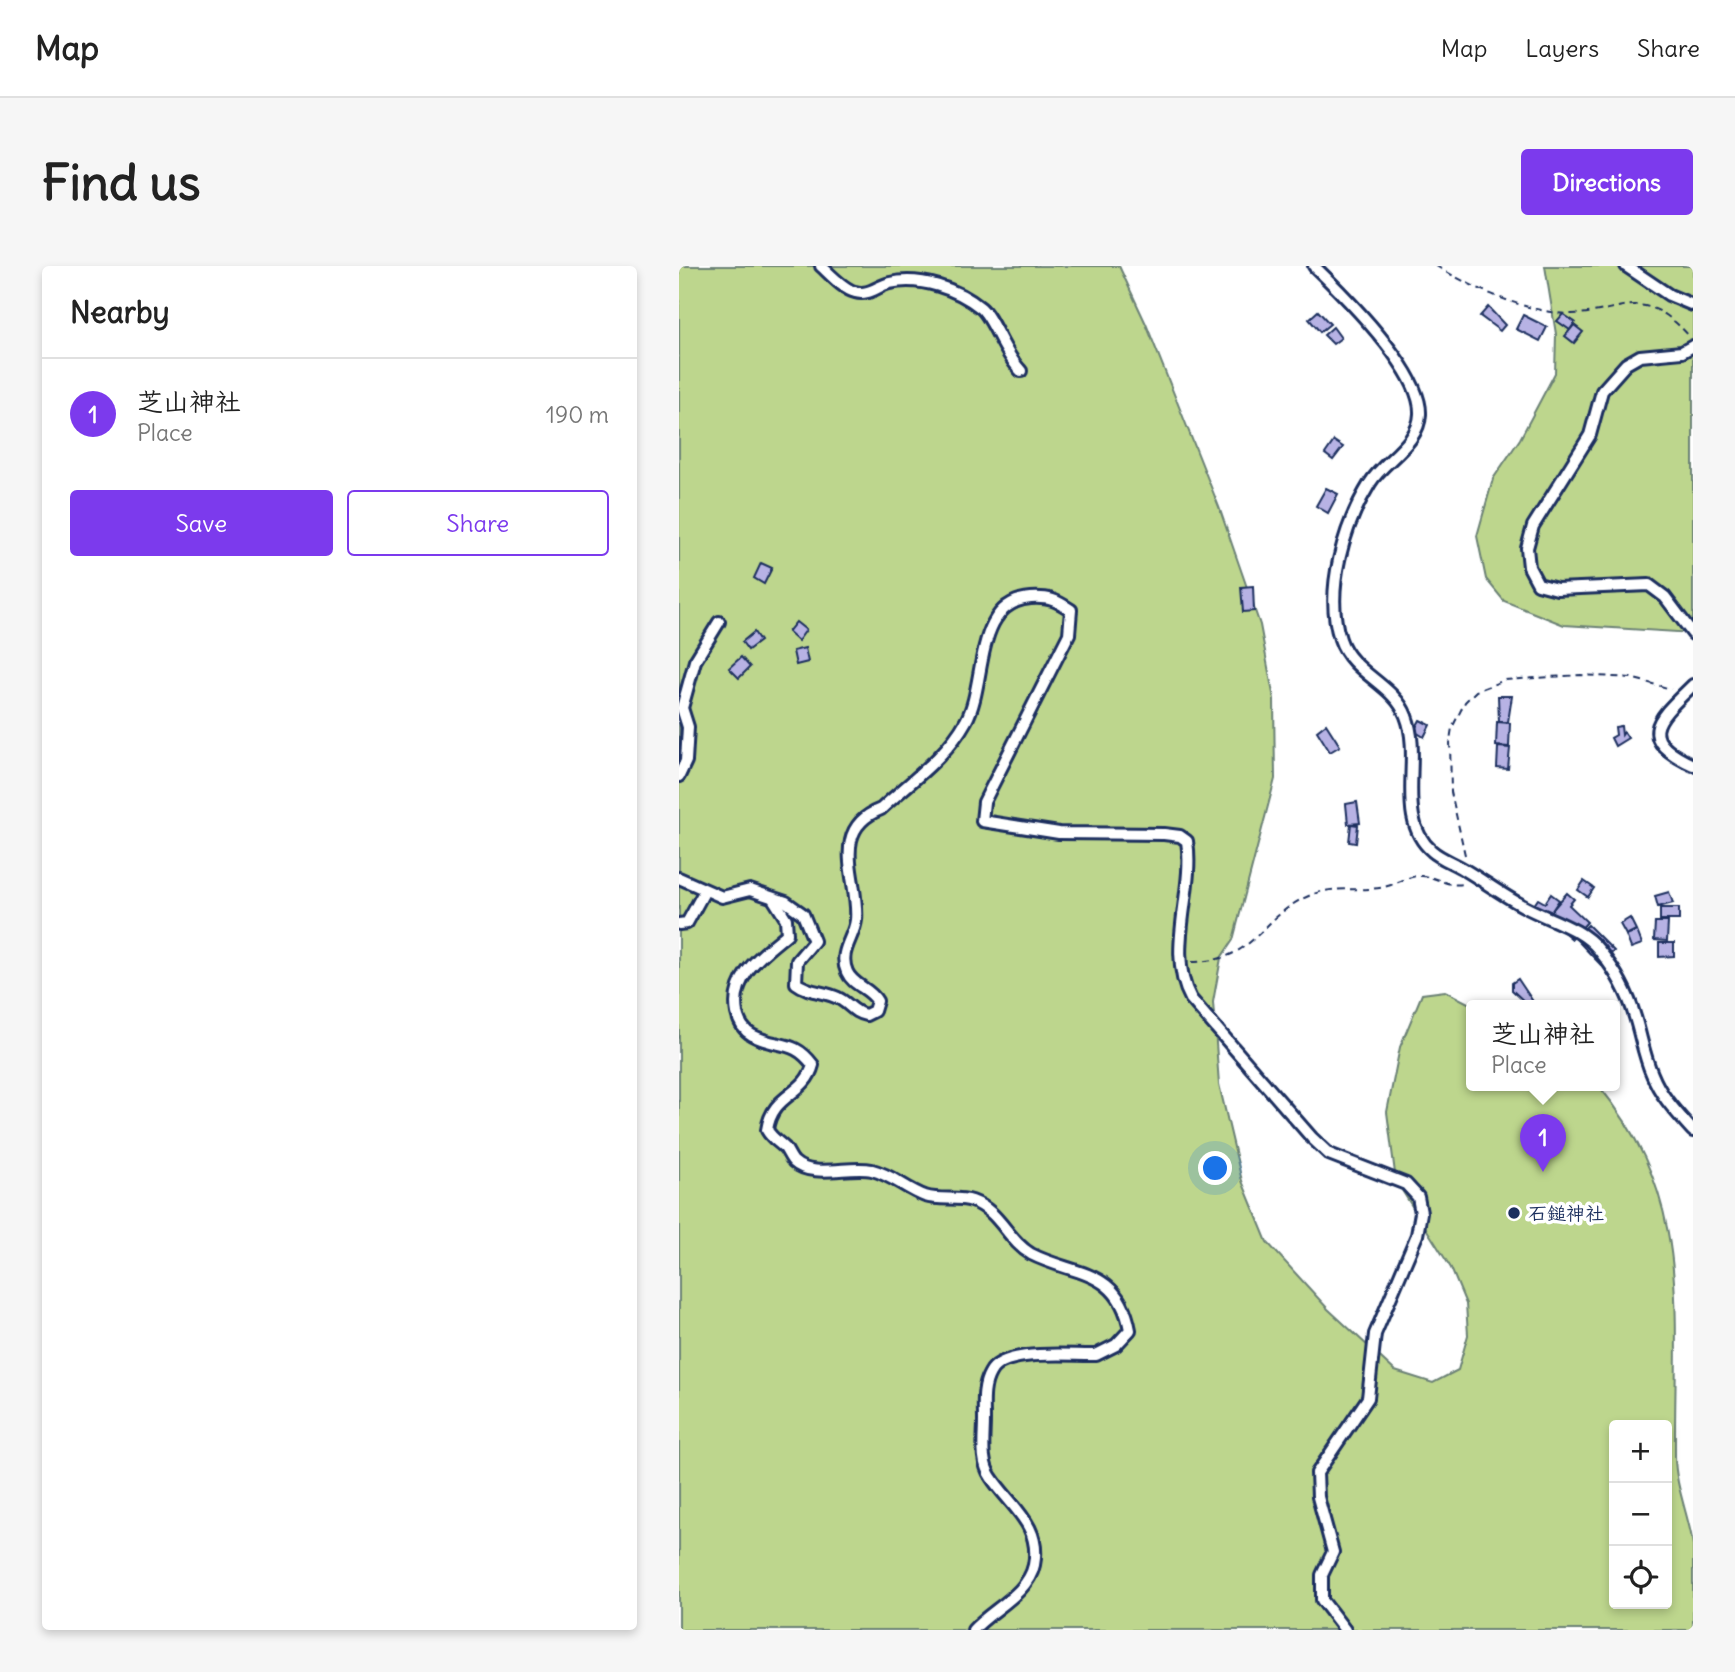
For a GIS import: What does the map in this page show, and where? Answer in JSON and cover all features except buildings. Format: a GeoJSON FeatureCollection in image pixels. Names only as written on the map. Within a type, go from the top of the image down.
{"type":"FeatureCollection","features":[{"type":"Feature","properties":{"kind":"street"},"geometry":{"type":"LineString","coordinates":[[821,266],[853,292],[869,293],[890,283],[923,282],[935,284],[972,302],[984,310],[1007,358],[1021,371]]}},
{"type":"Feature","properties":{"kind":"street"},"geometry":{"type":"LineString","coordinates":[[1314,266],[1376,331],[1401,366],[1417,396],[1420,415],[1412,437],[1371,482],[1347,531],[1335,579],[1335,609],[1340,640],[1351,659],[1398,701],[1406,716],[1412,736],[1413,820],[1419,837],[1433,852],[1524,906],[1580,934],[1597,947],[1614,970],[1627,996],[1651,1073],[1662,1095],[1693,1131]]}},
{"type":"Feature","properties":{"kind":"street"},"geometry":{"type":"LineString","coordinates":[[1626,266],[1669,295],[1693,305]]}},
{"type":"Feature","properties":{"kind":"street"},"geometry":{"type":"LineString","coordinates":[[1693,343],[1682,352],[1640,356],[1626,364],[1602,391],[1590,435],[1533,526],[1527,548],[1529,566],[1538,584],[1557,589],[1649,585],[1679,612],[1693,634]]}},
{"type":"Feature","properties":{"kind":"street"},"geometry":{"type":"LineString","coordinates":[[679,878],[704,892],[722,897],[750,890],[786,902],[803,914],[811,927],[814,941],[797,961],[796,983],[804,989],[838,998],[856,1013],[866,1016],[874,1011],[877,1001],[872,991],[856,984],[847,973],[844,954],[856,921],[849,857],[857,827],[867,814],[881,809],[952,742],[974,704],[980,684],[983,650],[995,620],[1006,608],[1021,599],[1049,597],[1070,610],[1069,634],[984,802],[982,821],[1059,833],[1164,834],[1179,836],[1187,841],[1190,857],[1183,909],[1182,962],[1183,985],[1191,999],[1329,1154],[1406,1184],[1418,1197],[1421,1213],[1417,1235],[1375,1334],[1368,1398],[1317,1473],[1318,1497],[1333,1552],[1322,1575],[1322,1600],[1345,1630]]}},
{"type":"Feature","properties":{"kind":"street"},"geometry":{"type":"LineString","coordinates":[[679,776],[686,761],[688,727],[682,708],[695,661],[719,622]]}},
{"type":"Feature","properties":{"kind":"street"},"geometry":{"type":"LineString","coordinates":[[1689,689],[1658,721],[1655,733],[1661,745],[1693,765]]}},
{"type":"Feature","properties":{"kind":"street"},"geometry":{"type":"LineString","coordinates":[[679,924],[687,923],[704,892]]}},
{"type":"Feature","properties":{"kind":"street"},"geometry":{"type":"LineString","coordinates":[[774,900],[786,919],[787,934],[750,965],[739,989],[736,1003],[738,1017],[744,1029],[754,1036],[797,1047],[813,1065],[810,1077],[772,1109],[767,1130],[772,1140],[783,1146],[795,1164],[813,1168],[869,1170],[891,1177],[925,1196],[969,1200],[986,1208],[1024,1249],[1092,1275],[1113,1292],[1126,1309],[1130,1330],[1108,1351],[1096,1355],[1010,1357],[991,1370],[985,1387],[985,1465],[1028,1523],[1034,1540],[1034,1563],[1030,1576],[1018,1592],[973,1630]]}},
{"type":"Feature","properties":{"kind":"path"},"geometry":{"type":"LineString","coordinates":[[1437,266],[1484,292],[1552,313],[1595,314],[1627,303],[1644,303],[1678,323],[1693,343]]}},
{"type":"Feature","properties":{"kind":"path"},"geometry":{"type":"LineString","coordinates":[[1465,870],[1465,847],[1451,792],[1450,740],[1452,728],[1465,702],[1476,691],[1505,680],[1581,675],[1631,678],[1689,689]]}},
{"type":"Feature","properties":{"kind":"path"},"geometry":{"type":"LineString","coordinates":[[1182,962],[1211,962],[1231,957],[1292,904],[1313,894],[1332,889],[1389,886],[1417,876],[1451,886],[1477,878]]}},
{"type":"Feature","properties":{"kind":"green space"},"geometry":{"type":"Polygon","coordinates":[[[679,266],[1119,266],[1146,324],[1219,507],[1260,625],[1274,699],[1275,779],[1233,940],[1221,958],[1213,1002],[1219,1084],[1242,1181],[1267,1242],[1328,1309],[1395,1371],[1433,1383],[1458,1370],[1468,1335],[1466,1304],[1451,1268],[1396,1181],[1387,1112],[1400,1047],[1422,994],[1445,991],[1466,1002],[1466,1091],[1602,1091],[1629,1129],[1650,1171],[1664,1214],[1672,1259],[1675,1304],[1675,1456],[1693,1545],[1693,1630],[679,1630],[679,266]]]}},
{"type":"Feature","properties":{"kind":"green space"},"geometry":{"type":"Polygon","coordinates":[[[1545,266],[1693,266],[1693,633],[1564,625],[1504,601],[1486,579],[1477,536],[1493,479],[1520,439],[1555,373],[1556,334],[1545,266]]]}},
{"type":"Feature","properties":{"kind":"place","name":"芝山神社"},"geometry":{"type":"Point","coordinates":[1543,1172]}},
{"type":"Feature","properties":{"kind":"place","name":"石鎚神社"},"geometry":{"type":"Point","coordinates":[1514,1213]}}]}
